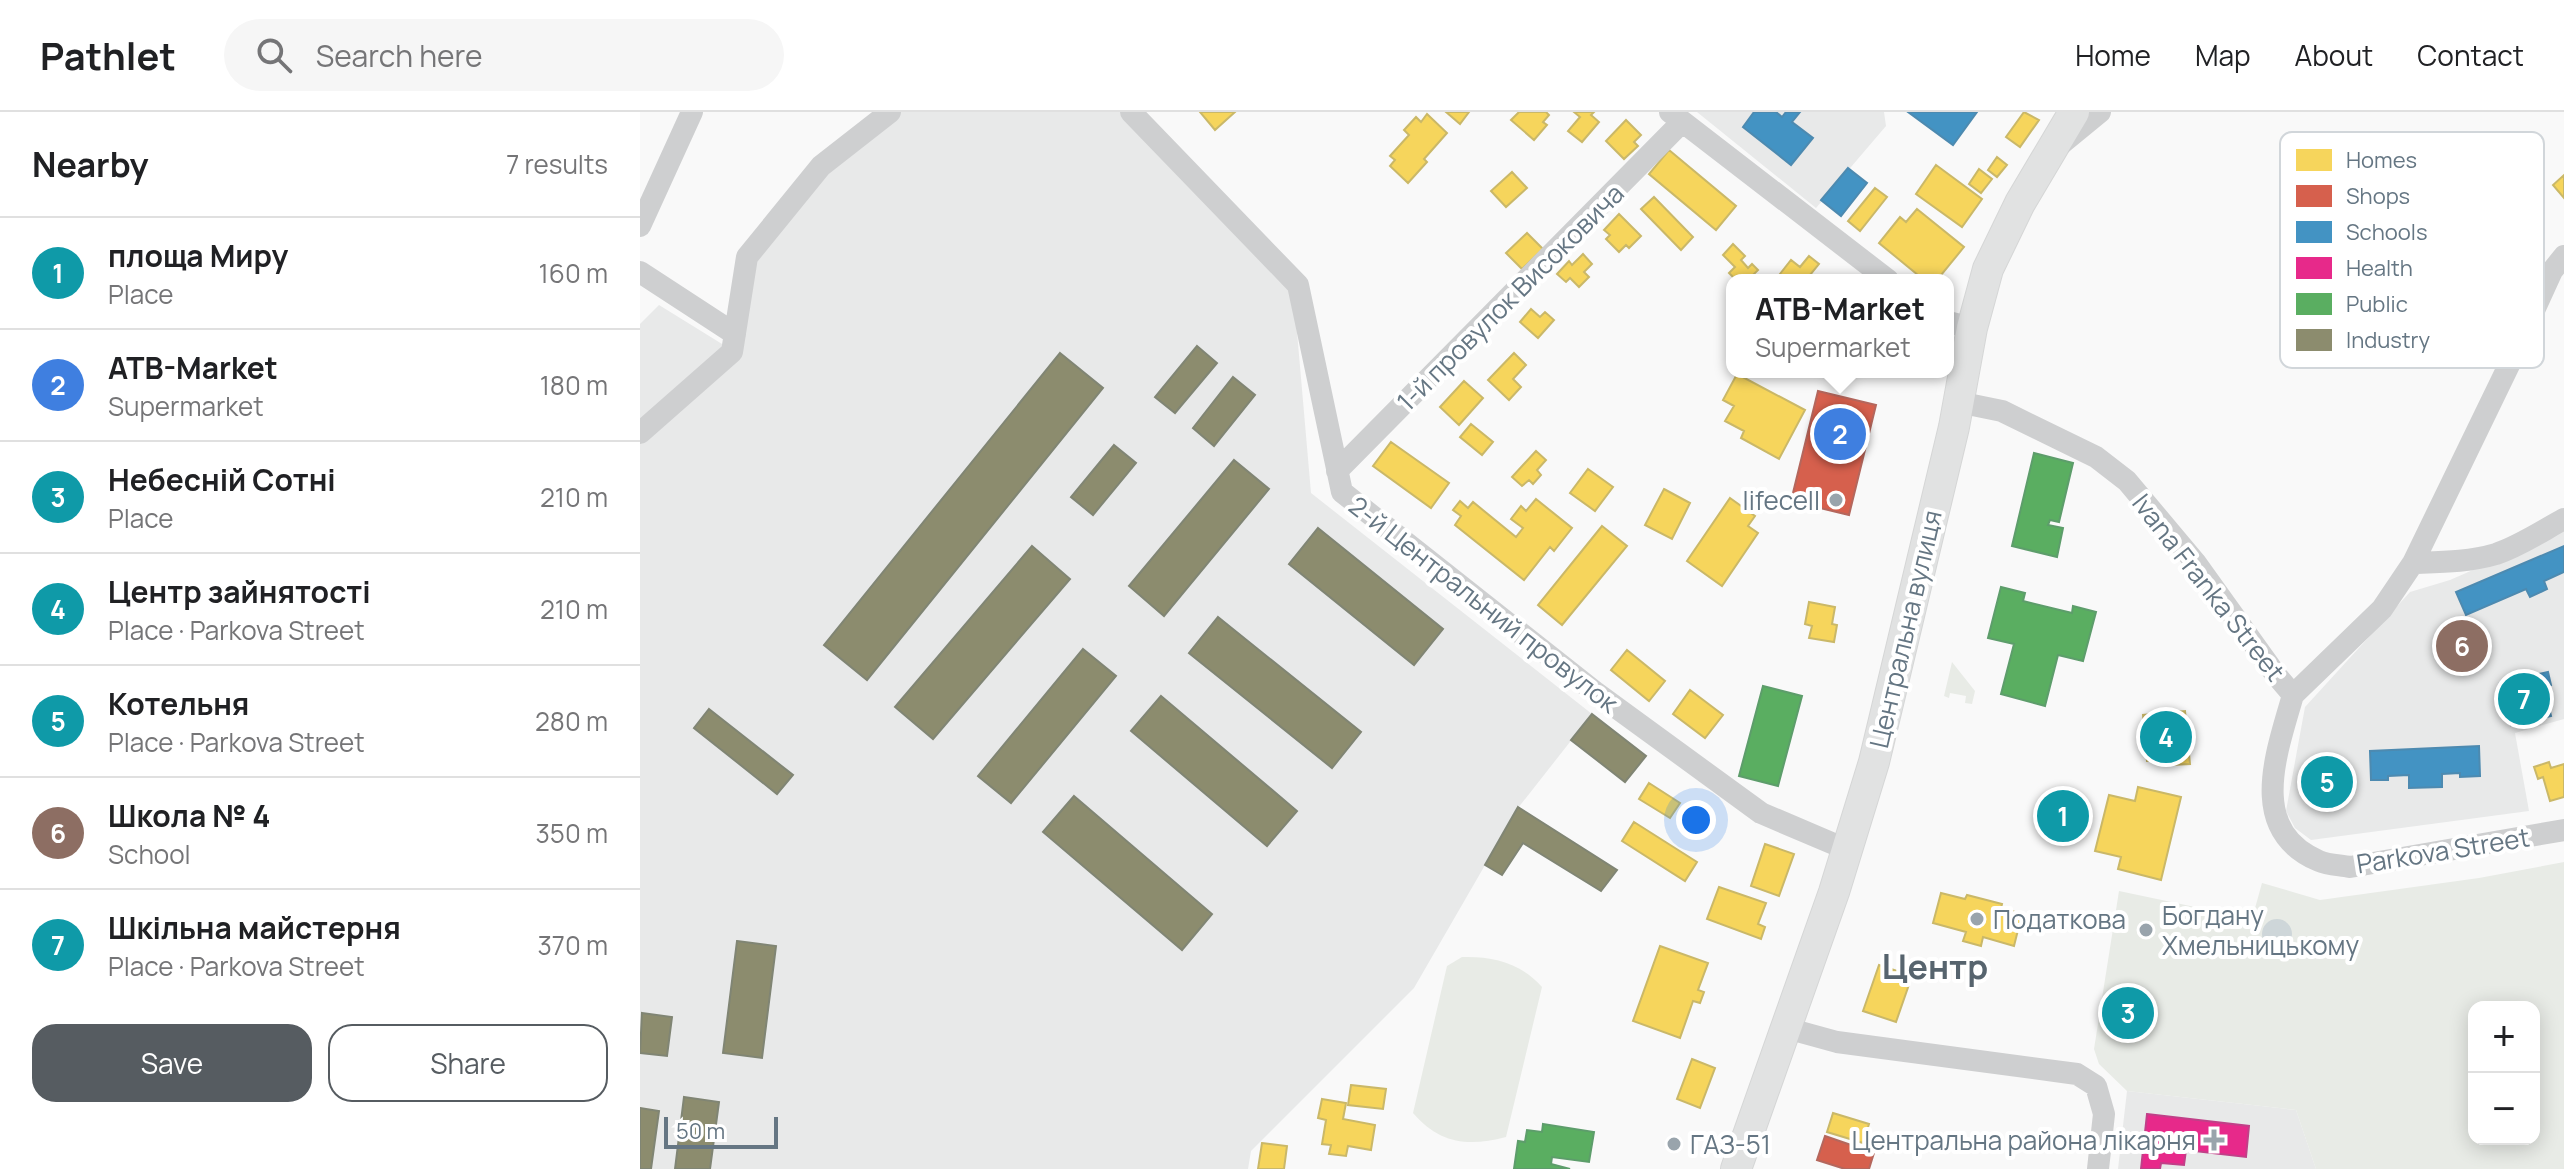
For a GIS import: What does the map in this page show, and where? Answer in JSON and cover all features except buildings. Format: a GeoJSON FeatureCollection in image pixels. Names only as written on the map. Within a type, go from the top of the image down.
{"type":"FeatureCollection","features":[{"type":"Feature","properties":{"kind":"highway"},"geometry":{"type":"LineString","coordinates":[[2047,155],[2074,112]]}},
{"type":"Feature","properties":{"kind":"highway","name":"Центральна вулиця"},"geometry":{"type":"LineString","coordinates":[[1736,1169],[1848,850],[1874,762],[1958,402],[1960,325],[2047,155]]}},
{"type":"Feature","properties":{"kind":"street"},"geometry":{"type":"LineString","coordinates":[[640,226],[692,112]]}},
{"type":"Feature","properties":{"kind":"street"},"geometry":{"type":"LineString","coordinates":[[640,433],[732,352],[747,257],[821,166],[890,112]]}},
{"type":"Feature","properties":{"kind":"street","name":"2-й Центральний провулок"},"geometry":{"type":"LineString","coordinates":[[1131,112],[1298,285],[1342,492],[1595,692],[1761,813],[1848,850]]}},
{"type":"Feature","properties":{"kind":"street","name":"Центральна вулиця"},"geometry":{"type":"LineString","coordinates":[[2047,155],[2100,112]]}},
{"type":"Feature","properties":{"kind":"street"},"geometry":{"type":"LineString","coordinates":[[1676,117],[1880,274]]}},
{"type":"Feature","properties":{"kind":"street","name":"1-й провулок Високовича"},"geometry":{"type":"LineString","coordinates":[[1337,471],[1676,117]]}},
{"type":"Feature","properties":{"kind":"street","name":"Ivana Franka Street"},"geometry":{"type":"LineString","coordinates":[[2544,289],[2564,256]]}},
{"type":"Feature","properties":{"kind":"street"},"geometry":{"type":"LineString","coordinates":[[640,272],[735,334]]}},
{"type":"Feature","properties":{"kind":"street","name":"Ivana Franka Street"},"geometry":{"type":"LineString","coordinates":[[1958,402],[2002,411],[2096,457],[2127,481],[2195,562],[2293,695],[2382,609],[2413,563],[2508,368]]}},
{"type":"Feature","properties":{"kind":"street"},"geometry":{"type":"LineString","coordinates":[[2413,563],[2458,561],[2496,554],[2564,519]]}},
{"type":"Feature","properties":{"kind":"street","name":"Parkova Street"},"geometry":{"type":"LineString","coordinates":[[2293,695],[2281,738],[2271,796],[2275,819],[2283,833],[2299,850],[2321,863],[2350,867],[2564,830]]}},
{"type":"Feature","properties":{"kind":"street"},"geometry":{"type":"LineString","coordinates":[[1786,1028],[1837,1042],[2077,1074],[2096,1086],[2104,1114],[2098,1169]]}},
{"type":"Feature","properties":{"kind":"shaded area"},"geometry":{"type":"Polygon","coordinates":[[[898,112],[1124,112],[1293,286],[1311,493],[1592,714],[1518,808],[1414,988],[1251,1151],[1248,1169],[640,1169],[640,324],[659,305],[735,352],[750,259],[825,169],[898,112]]]}},
{"type":"Feature","properties":{"kind":"shaded area"},"geometry":{"type":"Polygon","coordinates":[[[1697,112],[1884,112],[1886,126],[1816,208],[1697,112]]]}},
{"type":"Feature","properties":{"kind":"shaded area"},"geometry":{"type":"Polygon","coordinates":[[[2564,530],[2564,719],[2515,733],[2529,811],[2311,840],[2295,828],[2286,811],[2305,707],[2410,592],[2450,580],[2564,530]]]}},
{"type":"Feature","properties":{"kind":"shaded area"},"geometry":{"type":"Polygon","coordinates":[[[1952,662],[1975,691],[1972,704],[1965,703],[1966,696],[1950,693],[1949,698],[1944,696],[1952,662]]]}},
{"type":"Feature","properties":{"kind":"shaded area"},"geometry":{"type":"Polygon","coordinates":[[[2564,862],[2564,1169],[2316,1169],[2296,1110],[2127,1091],[2099,1064],[2094,1049],[2119,891],[2252,919],[2262,883],[2320,900],[2479,878],[2564,862]]]}},
{"type":"Feature","properties":{"kind":"shaded area"},"geometry":{"type":"Polygon","coordinates":[[[2277,919],[2288,923],[2292,934],[2288,945],[2277,949],[2266,945],[2262,934],[2266,923],[2277,919]]]}},
{"type":"Feature","properties":{"kind":"shaded area"},"geometry":{"type":"Polygon","coordinates":[[[1462,957],[1506,963],[1525,972],[1542,987],[1506,1137],[1479,1142],[1444,1137],[1413,1113],[1447,966],[1462,957]]]}},
{"type":"Feature","properties":{"kind":"shaded area","name":"Центральна района лікарня"},"geometry":{"type":"Polygon","coordinates":[[[2127,1091],[2296,1110],[2316,1169],[2118,1169],[2127,1091]]]}},
{"type":"Feature","properties":{"kind":"place","name":"ATB-Market"},"geometry":{"type":"Point","coordinates":[1840,434]}},
{"type":"Feature","properties":{"kind":"place","name":"lifecell"},"geometry":{"type":"Point","coordinates":[1836,500]}},
{"type":"Feature","properties":{"kind":"place","name":"Школа № 4"},"geometry":{"type":"Point","coordinates":[2462,646]}},
{"type":"Feature","properties":{"kind":"place","name":"Шкільна майстерня"},"geometry":{"type":"Point","coordinates":[2524,699]}},
{"type":"Feature","properties":{"kind":"place","name":"Центр зайнятості"},"geometry":{"type":"Point","coordinates":[2166,737]}},
{"type":"Feature","properties":{"kind":"place","name":"Котельня"},"geometry":{"type":"Point","coordinates":[2327,782]}},
{"type":"Feature","properties":{"kind":"place","name":"площа Миру"},"geometry":{"type":"Point","coordinates":[2063,816]}},
{"type":"Feature","properties":{"kind":"place","name":"Податкова"},"geometry":{"type":"Point","coordinates":[1977,919]}},
{"type":"Feature","properties":{"kind":"place","name":"Богдану Хмельницькому"},"geometry":{"type":"Point","coordinates":[2146,930]}},
{"type":"Feature","properties":{"kind":"place","name":"Небесній Сотні"},"geometry":{"type":"Point","coordinates":[2128,1013]}},
{"type":"Feature","properties":{"kind":"place","name":"Центральна района лікарня"},"geometry":{"type":"Point","coordinates":[2214,1140]}},
{"type":"Feature","properties":{"kind":"place","name":"ГАЗ-51"},"geometry":{"type":"Point","coordinates":[1674,1144]}},
{"type":"Feature","properties":{"kind":"district","name":"Центр"},"geometry":{"type":"Point","coordinates":[1935,966]}}]}
